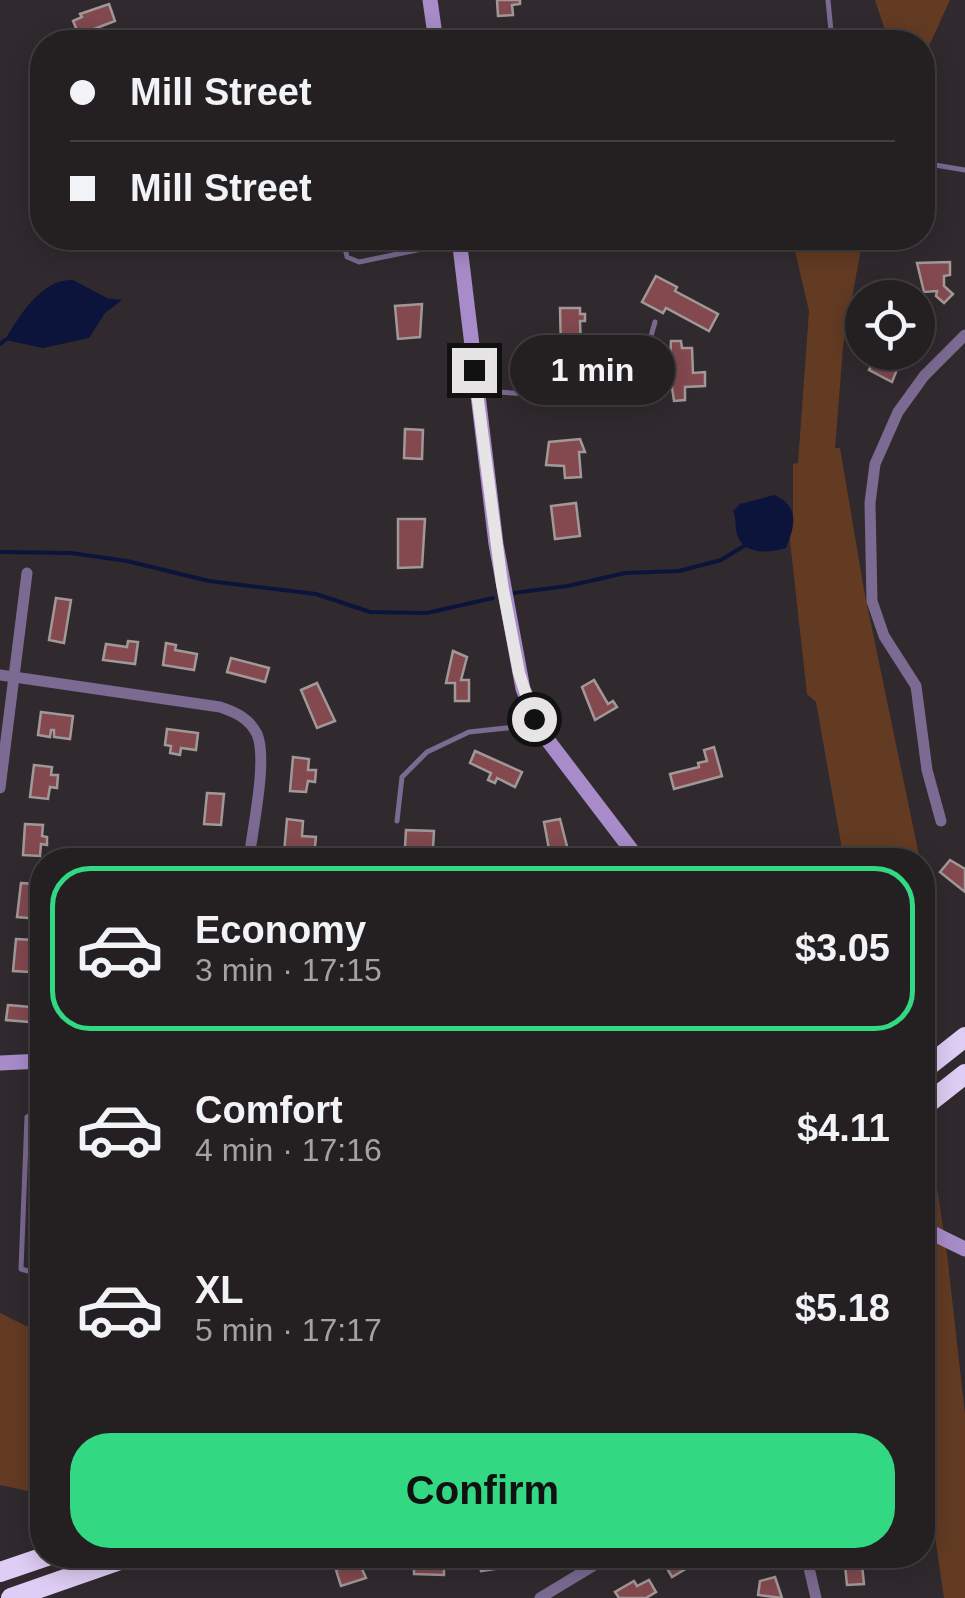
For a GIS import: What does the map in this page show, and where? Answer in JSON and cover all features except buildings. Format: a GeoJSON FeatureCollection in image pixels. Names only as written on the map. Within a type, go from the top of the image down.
{"type":"FeatureCollection","features":[{"type":"Feature","properties":{"kind":"highway"},"geometry":{"type":"LineString","coordinates":[[935,1061],[965,1037]]}},
{"type":"Feature","properties":{"kind":"highway"},"geometry":{"type":"LineString","coordinates":[[935,1098],[965,1074]]}},
{"type":"Feature","properties":{"kind":"highway"},"geometry":{"type":"LineString","coordinates":[[0,1572],[30,1562]]}},
{"type":"Feature","properties":{"kind":"highway"},"geometry":{"type":"LineString","coordinates":[[11,1598],[97,1568]]}},
{"type":"Feature","properties":{"kind":"street"},"geometry":{"type":"LineString","coordinates":[[430,0],[434,30]]}},
{"type":"Feature","properties":{"kind":"street"},"geometry":{"type":"LineString","coordinates":[[460,250],[502,584],[519,673],[534,719],[630,848]]}},
{"type":"Feature","properties":{"kind":"street"},"geometry":{"type":"LineString","coordinates":[[942,822],[927,770],[916,686],[884,636],[872,601],[870,503],[875,464],[898,412],[924,376],[965,335]]}},
{"type":"Feature","properties":{"kind":"street"},"geometry":{"type":"LineString","coordinates":[[0,788],[6,676],[27,573]]}},
{"type":"Feature","properties":{"kind":"street"},"geometry":{"type":"LineString","coordinates":[[6,676],[220,707],[240,715],[255,730],[260,750],[250,848]]}},
{"type":"Feature","properties":{"kind":"street"},"geometry":{"type":"LineString","coordinates":[[0,1063],[30,1062]]}},
{"type":"Feature","properties":{"kind":"street"},"geometry":{"type":"LineString","coordinates":[[935,1234],[965,1249]]}},
{"type":"Feature","properties":{"kind":"street"},"geometry":{"type":"LineString","coordinates":[[540,1598],[590,1568]]}},
{"type":"Feature","properties":{"kind":"street"},"geometry":{"type":"LineString","coordinates":[[809,1568],[816,1598]]}},
{"type":"Feature","properties":{"kind":"lane"},"geometry":{"type":"LineString","coordinates":[[828,0],[831,30]]}},
{"type":"Feature","properties":{"kind":"lane"},"geometry":{"type":"LineString","coordinates":[[935,165],[965,170]]}},
{"type":"Feature","properties":{"kind":"lane"},"geometry":{"type":"LineString","coordinates":[[346,250],[347,257],[358,262],[413,250]]}},
{"type":"Feature","properties":{"kind":"lane"},"geometry":{"type":"LineString","coordinates":[[476,391],[624,397],[637,385],[655,322]]}},
{"type":"Feature","properties":{"kind":"lane"},"geometry":{"type":"LineString","coordinates":[[397,821],[402,777],[426,752],[469,732],[516,727],[534,719]]}},
{"type":"Feature","properties":{"kind":"lane"},"geometry":{"type":"LineString","coordinates":[[30,1116],[20,1269],[30,1271]]}},
{"type":"Feature","properties":{"kind":"shaded area"},"geometry":{"type":"Polygon","coordinates":[[[875,0],[950,0],[935,33],[885,30],[875,0]]]}},
{"type":"Feature","properties":{"kind":"shaded area"},"geometry":{"type":"Polygon","coordinates":[[[795,250],[861,250],[855,280],[845,280],[845,336],[835,448],[840,448],[864,590],[918,848],[842,848],[816,702],[807,694],[788,523],[793,522],[793,464],[798,463],[809,311],[795,250]]]}},
{"type":"Feature","properties":{"kind":"shaded area"},"geometry":{"type":"Polygon","coordinates":[[[73,280],[107,298],[122,300],[105,313],[89,338],[43,348],[5,340],[24,310],[42,292],[51,285],[73,280]]]}},
{"type":"Feature","properties":{"kind":"shaded area"},"geometry":{"type":"Polygon","coordinates":[[[774,495],[792,511],[792,532],[786,548],[752,550],[738,537],[733,511],[740,504],[774,495]]]}},
{"type":"Feature","properties":{"kind":"shaded area"},"geometry":{"type":"Polygon","coordinates":[[[935,1175],[965,1414],[965,1598],[944,1598],[935,1536],[935,1175]]]}},
{"type":"Feature","properties":{"kind":"shaded area"},"geometry":{"type":"Polygon","coordinates":[[[0,1313],[30,1326],[30,1491],[0,1485],[0,1313]]]}},
{"type":"Feature","properties":{"kind":"waterway"},"geometry":{"type":"LineString","coordinates":[[0,344],[5,340]]}},
{"type":"Feature","properties":{"kind":"waterway"},"geometry":{"type":"LineString","coordinates":[[513,593],[625,573],[679,571],[721,560],[744,546]]}},
{"type":"Feature","properties":{"kind":"waterway"},"geometry":{"type":"LineString","coordinates":[[0,552],[71,553],[127,561],[209,581],[316,594],[370,612],[427,613],[493,598]]}},
{"type":"Feature","properties":{"kind":"route"},"geometry":{"type":"LineString","coordinates":[[474,370],[502,584],[519,673],[534,719]]}}]}
